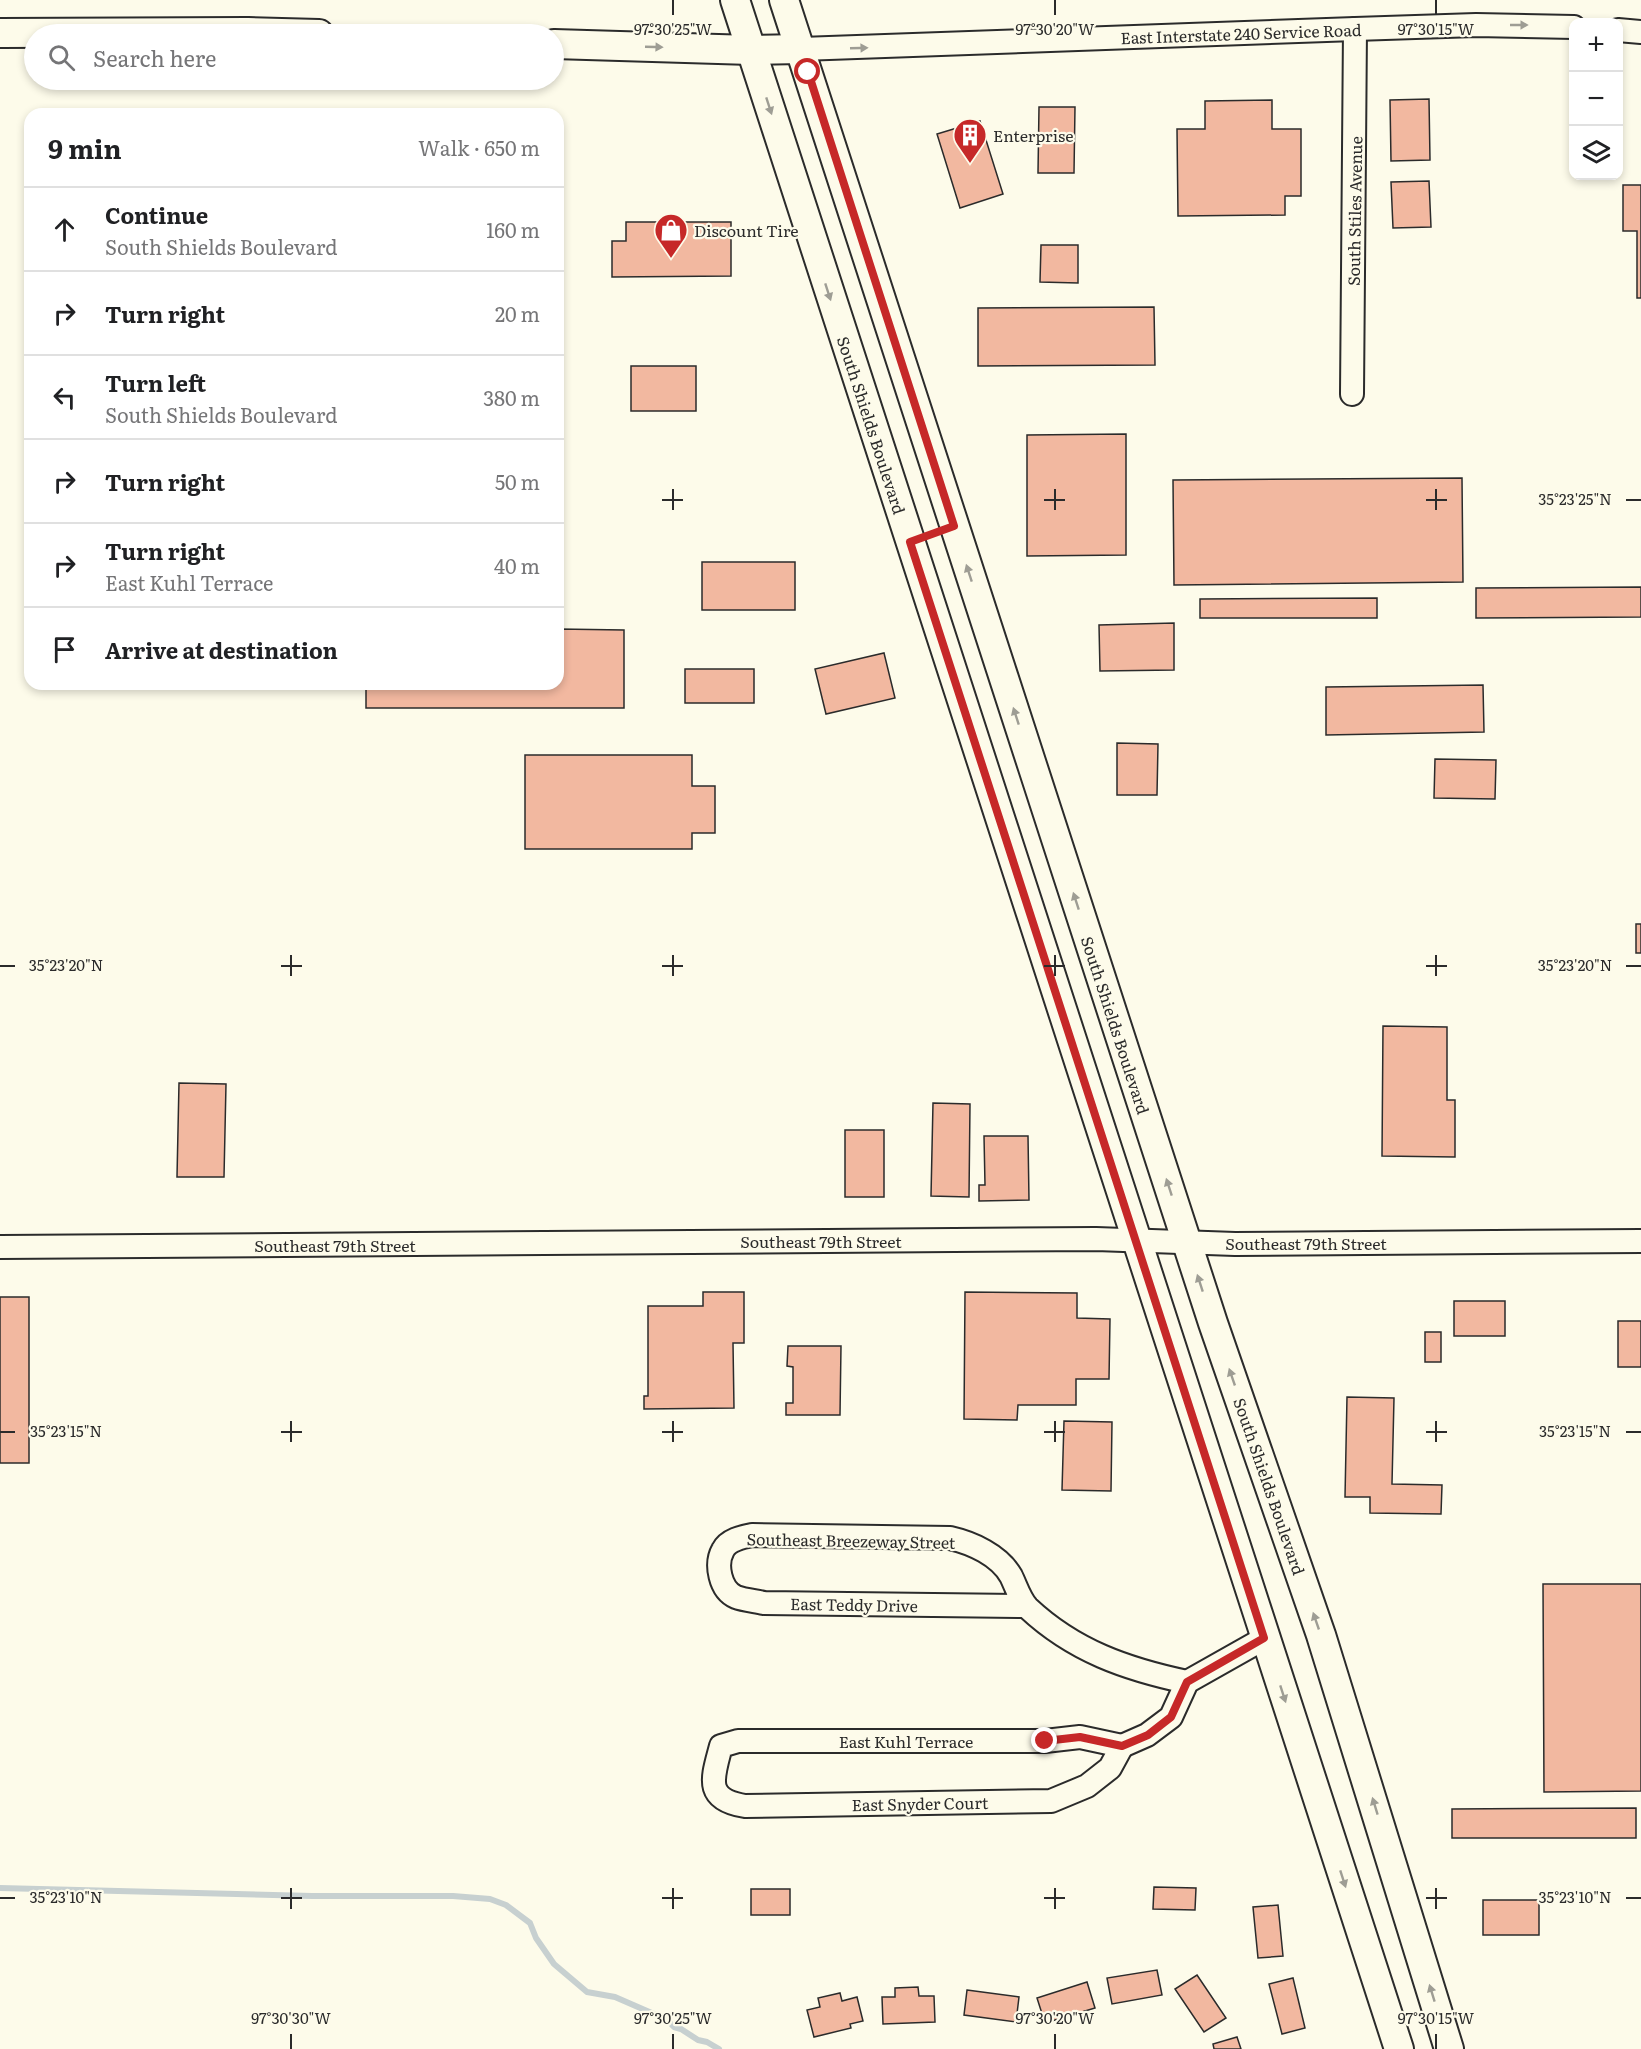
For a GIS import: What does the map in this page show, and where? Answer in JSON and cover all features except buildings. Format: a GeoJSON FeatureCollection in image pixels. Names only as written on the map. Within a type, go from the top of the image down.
{"type":"FeatureCollection","features":[{"type":"Feature","properties":{"kind":"main road","name":"South Shields Boulevard"},"geometry":{"type":"LineString","coordinates":[[735,0],[1399,2049]]}},
{"type":"Feature","properties":{"kind":"main road","name":"South Shields Boulevard"},"geometry":{"type":"LineString","coordinates":[[784,0],[1217,1334],[1325,1646],[1449,2049]]}},
{"type":"Feature","properties":{"kind":"main road"},"geometry":{"type":"LineString","coordinates":[[3,33],[24,33]]}},
{"type":"Feature","properties":{"kind":"main road"},"geometry":{"type":"LineString","coordinates":[[564,44],[751,50],[801,49]]}},
{"type":"Feature","properties":{"kind":"main road"},"geometry":{"type":"LineString","coordinates":[[910,542],[954,526]]}},
{"type":"Feature","properties":{"kind":"street","name":"East Interstate 240 Service Road"},"geometry":{"type":"LineString","coordinates":[[801,49],[1356,28],[1569,27]]}},
{"type":"Feature","properties":{"kind":"street","name":"South Stiles Avenue"},"geometry":{"type":"LineString","coordinates":[[1352,394],[1356,28]]}},
{"type":"Feature","properties":{"kind":"street"},"geometry":{"type":"LineString","coordinates":[[1623,30],[1641,32]]}},
{"type":"Feature","properties":{"kind":"street","name":"Southeast 79th Street"},"geometry":{"type":"LineString","coordinates":[[0,1247],[1085,1239],[1235,1244],[1641,1240]]}},
{"type":"Feature","properties":{"kind":"street","name":"Southeast Breezeway Street"},"geometry":{"type":"LineString","coordinates":[[722,1551],[728,1544],[752,1535],[950,1538],[970,1543],[992,1557],[1009,1573],[1025,1606]]}},
{"type":"Feature","properties":{"kind":"street","name":"East Teddy Drive"},"geometry":{"type":"LineString","coordinates":[[722,1551],[719,1569],[723,1585],[734,1596],[764,1603],[1025,1606]]}},
{"type":"Feature","properties":{"kind":"street"},"geometry":{"type":"LineString","coordinates":[[1025,1606],[1080,1647],[1146,1673],[1187,1682]]}},
{"type":"Feature","properties":{"kind":"street"},"geometry":{"type":"LineString","coordinates":[[1122,1746],[1148,1735],[1171,1717],[1187,1682],[1264,1638]]}},
{"type":"Feature","properties":{"kind":"street","name":"East Kuhl Terrace"},"geometry":{"type":"LineString","coordinates":[[712,1777],[722,1746],[738,1741],[1045,1741],[1080,1737],[1122,1746]]}},
{"type":"Feature","properties":{"kind":"street","name":"East Snyder Court"},"geometry":{"type":"LineString","coordinates":[[712,1777],[716,1790],[722,1798],[729,1803],[745,1806],[1051,1801],[1087,1786],[1110,1768],[1122,1746]]}},
{"type":"Feature","properties":{"kind":"waterway"},"geometry":{"type":"LineString","coordinates":[[0,1888],[312,1896],[453,1896],[490,1899],[506,1905],[530,1923],[536,1938],[554,1964],[587,1992],[615,1997],[654,2014],[698,2040],[719,2049]]}},
{"type":"Feature","properties":{"kind":"place","name":"Enterprise"},"geometry":{"type":"Point","coordinates":[970,164]}},
{"type":"Feature","properties":{"kind":"place","name":"Discount Tire"},"geometry":{"type":"Point","coordinates":[671,259]}},
{"type":"Feature","properties":{"kind":"route"},"geometry":{"type":"LineString","coordinates":[[808,72],[954,526],[910,542],[1264,1638],[1187,1682],[1171,1717],[1148,1735],[1122,1746],[1080,1737],[1045,1741]]}}]}
